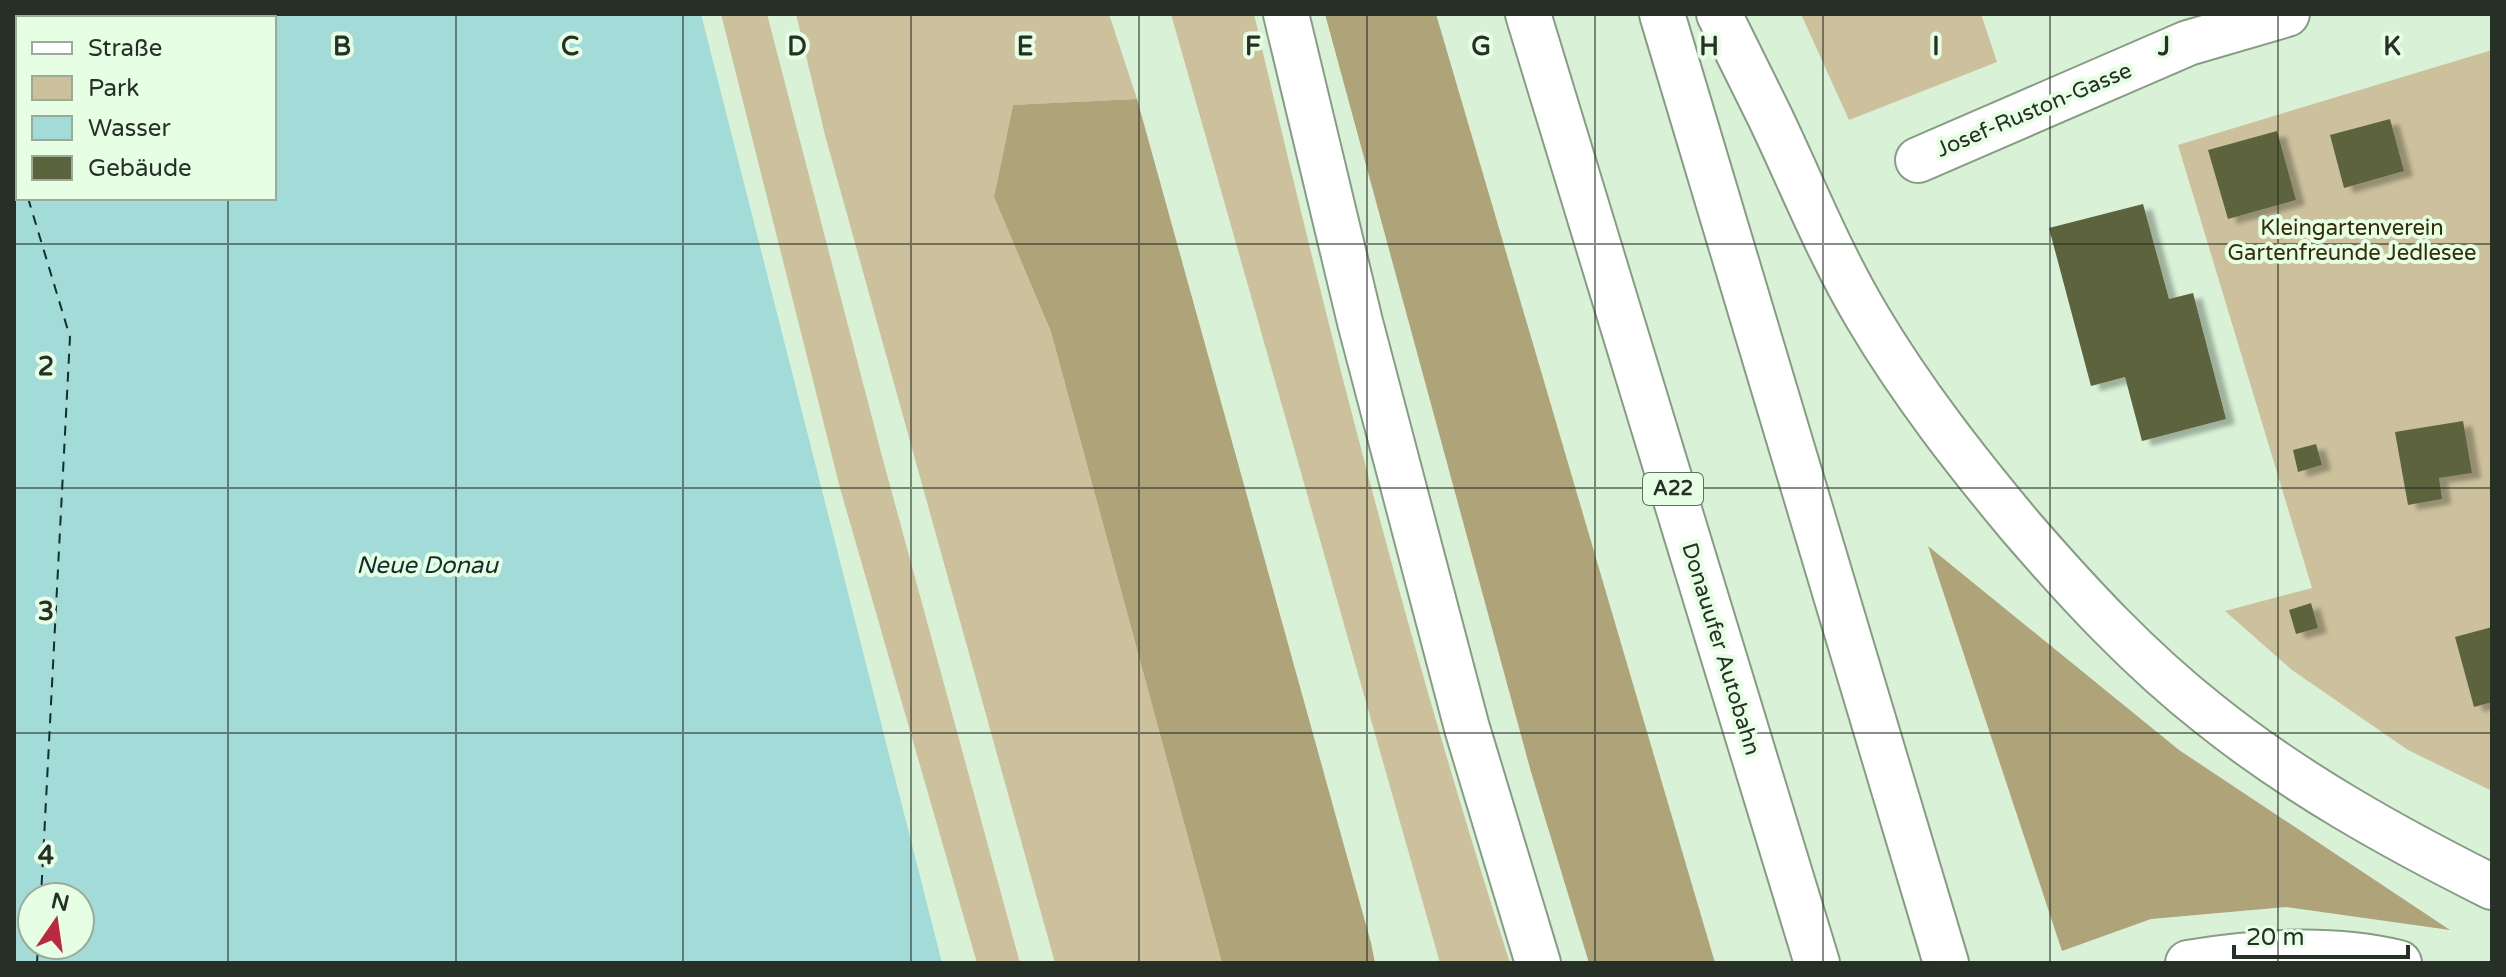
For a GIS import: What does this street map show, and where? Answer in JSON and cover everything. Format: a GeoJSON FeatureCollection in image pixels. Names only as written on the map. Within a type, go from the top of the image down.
{"type":"FeatureCollection","features":[{"type":"Feature","properties":{"kind":"main road"},"geometry":{"type":"LineString","coordinates":[[1286,14],[1360,322],[1463,713],[1538,963]]}},
{"type":"Feature","properties":{"kind":"main road","name":"Donauufer Autobahn"},"geometry":{"type":"LineString","coordinates":[[1528,14],[1817,963]]}},
{"type":"Feature","properties":{"kind":"main road"},"geometry":{"type":"LineString","coordinates":[[1662,14],[1946,963]]}},
{"type":"Feature","properties":{"kind":"main road"},"geometry":{"type":"LineString","coordinates":[[1719,14],[1770,116],[1824,238],[1867,317],[1923,403],[1988,487],[2065,578],[2141,655],[2209,715],[2296,777],[2446,864],[2492,887]]}},
{"type":"Feature","properties":{"kind":"main road","name":"Josef-Ruston-Gasse"},"geometry":{"type":"LineString","coordinates":[[1918,160],[2188,43],[2287,14]]}},
{"type":"Feature","properties":{"kind":"main road"},"geometry":{"type":"LineString","coordinates":[[2188,963],[2238,954],[2313,953],[2399,963]]}},
{"type":"Feature","properties":{"kind":"green space"},"geometry":{"type":"Polygon","coordinates":[[[721,14],[767,14],[883,460],[1020,963],[977,963],[840,488],[721,14]]]}},
{"type":"Feature","properties":{"kind":"green space"},"geometry":{"type":"Polygon","coordinates":[[[796,14],[1109,14],[1137,99],[1013,105],[994,197],[1051,332],[1222,963],[1055,963],[825,135],[796,14]]]}},
{"type":"Feature","properties":{"kind":"green space"},"geometry":{"type":"Polygon","coordinates":[[[1171,14],[1254,14],[1372,491],[1438,728],[1510,963],[1440,963],[1171,14]]]}},
{"type":"Feature","properties":{"kind":"green space"},"geometry":{"type":"Polygon","coordinates":[[[1801,14],[1981,14],[1997,62],[1849,120],[1801,14]]]}},
{"type":"Feature","properties":{"kind":"green space","name":"Kleingartenverein Gartenfreunde Jedlesee"},"geometry":{"type":"Polygon","coordinates":[[[2492,50],[2492,791],[2408,750],[2292,670],[2225,611],[2312,588],[2178,145],[2492,50]]]}},
{"type":"Feature","properties":{"kind":"shaded area"},"geometry":{"type":"Polygon","coordinates":[[[1325,14],[1436,14],[1715,963],[1589,963],[1531,772],[1325,14]]]}},
{"type":"Feature","properties":{"kind":"shaded area"},"geometry":{"type":"Polygon","coordinates":[[[1137,99],[1375,963],[1222,963],[1051,332],[994,197],[1013,105],[1137,99]]]}},
{"type":"Feature","properties":{"kind":"shaded area"},"geometry":{"type":"Polygon","coordinates":[[[1928,546],[2179,750],[2450,930],[2286,907],[2151,919],[2062,951],[1928,546]]]}},
{"type":"Feature","properties":{"kind":"water","name":"Neue Donau"},"geometry":{"type":"Polygon","coordinates":[[[14,14],[701,14],[942,963],[14,963],[14,14]]]}},
{"type":"Feature","properties":{"kind":"building"},"geometry":{"type":"Polygon","coordinates":[[[2390,119],[2404,171],[2344,188],[2330,135],[2390,119]]]}},
{"type":"Feature","properties":{"kind":"building"},"geometry":{"type":"Polygon","coordinates":[[[2277,131],[2296,200],[2228,219],[2208,150],[2277,131]]]}},
{"type":"Feature","properties":{"kind":"building"},"geometry":{"type":"Polygon","coordinates":[[[2143,204],[2169,299],[2193,293],[2226,419],[2142,441],[2125,377],[2091,386],[2049,228],[2143,204]]]}},
{"type":"Feature","properties":{"kind":"building"},"geometry":{"type":"Polygon","coordinates":[[[2463,421],[2472,473],[2439,478],[2442,499],[2408,505],[2395,432],[2463,421]]]}},
{"type":"Feature","properties":{"kind":"building"},"geometry":{"type":"Polygon","coordinates":[[[2316,444],[2322,465],[2298,472],[2293,450],[2316,444]]]}},
{"type":"Feature","properties":{"kind":"building"},"geometry":{"type":"Polygon","coordinates":[[[2311,603],[2318,628],[2296,634],[2289,610],[2311,603]]]}},
{"type":"Feature","properties":{"kind":"building"},"geometry":{"type":"Polygon","coordinates":[[[2492,627],[2492,702],[2474,707],[2455,637],[2492,627]]]}},
{"type":"Feature","properties":{"kind":"ferry route"},"geometry":{"type":"LineString","coordinates":[[14,150],[16,157]]}},
{"type":"Feature","properties":{"kind":"ferry route"},"geometry":{"type":"LineString","coordinates":[[29,200],[70,337],[42,881]]}}]}
